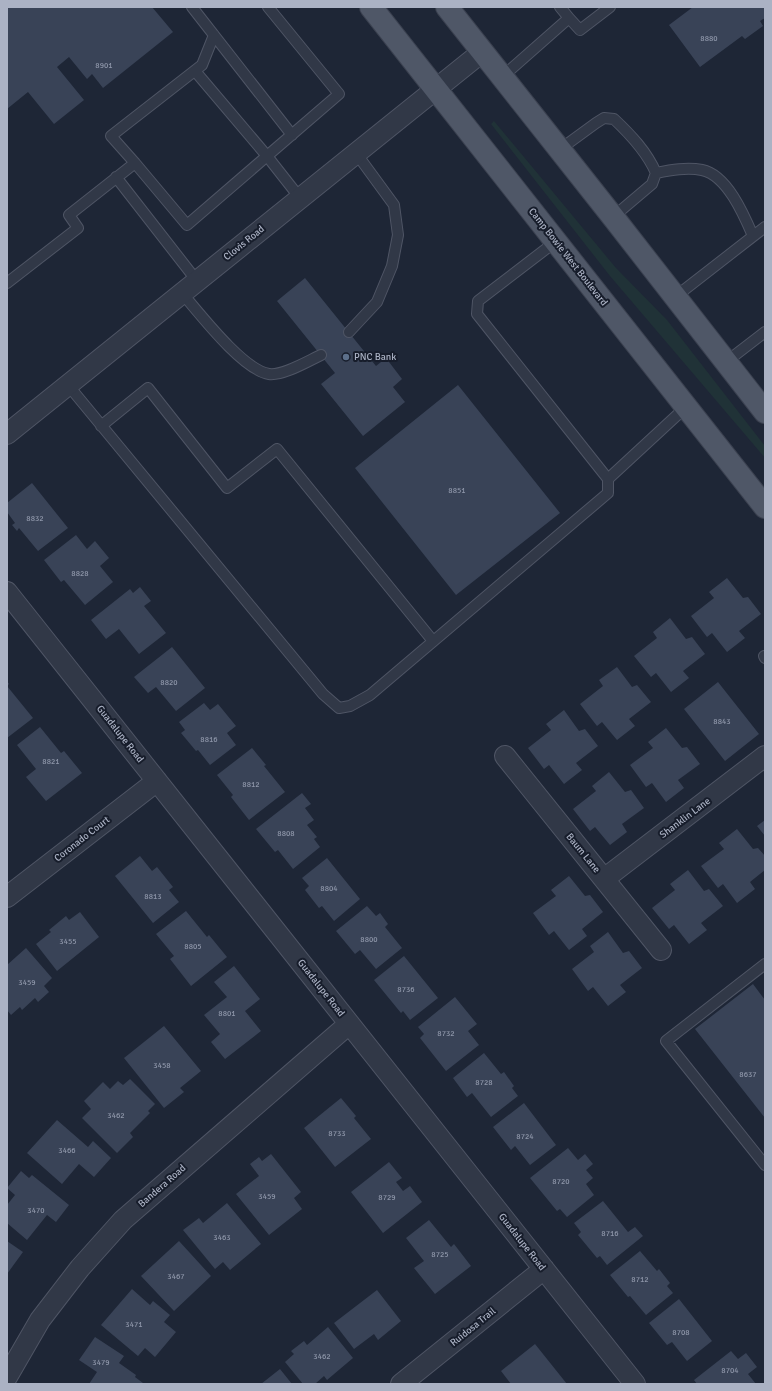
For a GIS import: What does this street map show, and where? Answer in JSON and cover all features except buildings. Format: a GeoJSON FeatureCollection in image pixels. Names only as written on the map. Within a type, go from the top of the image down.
{"type":"FeatureCollection","features":[{"type":"Feature","properties":{"kind":"main road","name":"Camp Bowie West Boulevard"},"geometry":{"type":"LineString","coordinates":[[371,7],[555,242],[687,406],[765,507]]}},
{"type":"Feature","properties":{"kind":"main road"},"geometry":{"type":"LineString","coordinates":[[447,7],[765,412]]}},
{"type":"Feature","properties":{"kind":"street","name":"Clovis Road"},"geometry":{"type":"LineString","coordinates":[[7,434],[482,52]]}},
{"type":"Feature","properties":{"kind":"street","name":"Guadalupe Road"},"geometry":{"type":"LineString","coordinates":[[7,592],[635,1384]]}},
{"type":"Feature","properties":{"kind":"street","name":"Baum Lane"},"geometry":{"type":"LineString","coordinates":[[505,756],[661,950]]}},
{"type":"Feature","properties":{"kind":"street","name":"Shanklin Lane"},"geometry":{"type":"LineString","coordinates":[[604,879],[765,756]]}},
{"type":"Feature","properties":{"kind":"street","name":"Coronado Court"},"geometry":{"type":"LineString","coordinates":[[7,897],[156,781]]}},
{"type":"Feature","properties":{"kind":"street","name":"Bandera Road"},"geometry":{"type":"LineString","coordinates":[[7,1376],[40,1320],[80,1268],[122,1220],[350,1024]]}},
{"type":"Feature","properties":{"kind":"street","name":"Ruidosa Trail"},"geometry":{"type":"LineString","coordinates":[[401,1384],[544,1270]]}},
{"type":"Feature","properties":{"kind":"lane"},"geometry":{"type":"LineString","coordinates":[[192,7],[292,135]]}},
{"type":"Feature","properties":{"kind":"lane"},"geometry":{"type":"LineString","coordinates":[[214,35],[202,66],[111,136],[187,225],[339,94],[268,7]]}},
{"type":"Feature","properties":{"kind":"lane"},"geometry":{"type":"LineString","coordinates":[[560,7],[580,30],[610,7]]}},
{"type":"Feature","properties":{"kind":"lane"},"geometry":{"type":"LineString","coordinates":[[502,78],[569,18]]}},
{"type":"Feature","properties":{"kind":"lane"},"geometry":{"type":"LineString","coordinates":[[195,70],[300,198]]}},
{"type":"Feature","properties":{"kind":"lane"},"geometry":{"type":"LineString","coordinates":[[559,150],[604,118],[614,119],[629,133],[650,160],[656,173],[652,184],[613,217]]}},
{"type":"Feature","properties":{"kind":"lane"},"geometry":{"type":"LineString","coordinates":[[349,332],[377,302],[392,266],[398,235],[394,205],[356,153]]}},
{"type":"Feature","properties":{"kind":"lane"},"geometry":{"type":"LineString","coordinates":[[7,283],[78,228],[69,215],[135,163]]}},
{"type":"Feature","properties":{"kind":"lane"},"geometry":{"type":"LineString","coordinates":[[656,173],[678,169],[703,170],[715,176],[727,188],[742,210],[754,236]]}},
{"type":"Feature","properties":{"kind":"lane"},"geometry":{"type":"LineString","coordinates":[[116,177],[238,355],[258,370],[270,374],[287,371],[321,355]]}},
{"type":"Feature","properties":{"kind":"lane"},"geometry":{"type":"LineString","coordinates":[[676,297],[765,227]]}},
{"type":"Feature","properties":{"kind":"lane"},"geometry":{"type":"LineString","coordinates":[[68,385],[323,694],[339,708],[350,706],[370,696],[608,493],[608,479],[477,314],[478,301],[555,242]]}},
{"type":"Feature","properties":{"kind":"lane"},"geometry":{"type":"LineString","coordinates":[[726,362],[765,332]]}},
{"type":"Feature","properties":{"kind":"lane"},"geometry":{"type":"LineString","coordinates":[[101,426],[148,388],[227,488],[277,449],[433,641]]}},
{"type":"Feature","properties":{"kind":"lane"},"geometry":{"type":"LineString","coordinates":[[608,479],[687,406]]}},
{"type":"Feature","properties":{"kind":"lane"},"geometry":{"type":"LineString","coordinates":[[765,964],[666,1041],[765,1165]]}},
{"type":"Feature","properties":{"kind":"shaded area"},"geometry":{"type":"Polygon","coordinates":[[[494,121],[616,268],[667,320],[765,446],[765,458],[610,276],[491,124],[494,121]]]}},
{"type":"Feature","properties":{"kind":"place","name":"PNC Bank"},"geometry":{"type":"Point","coordinates":[346,357]}}]}
